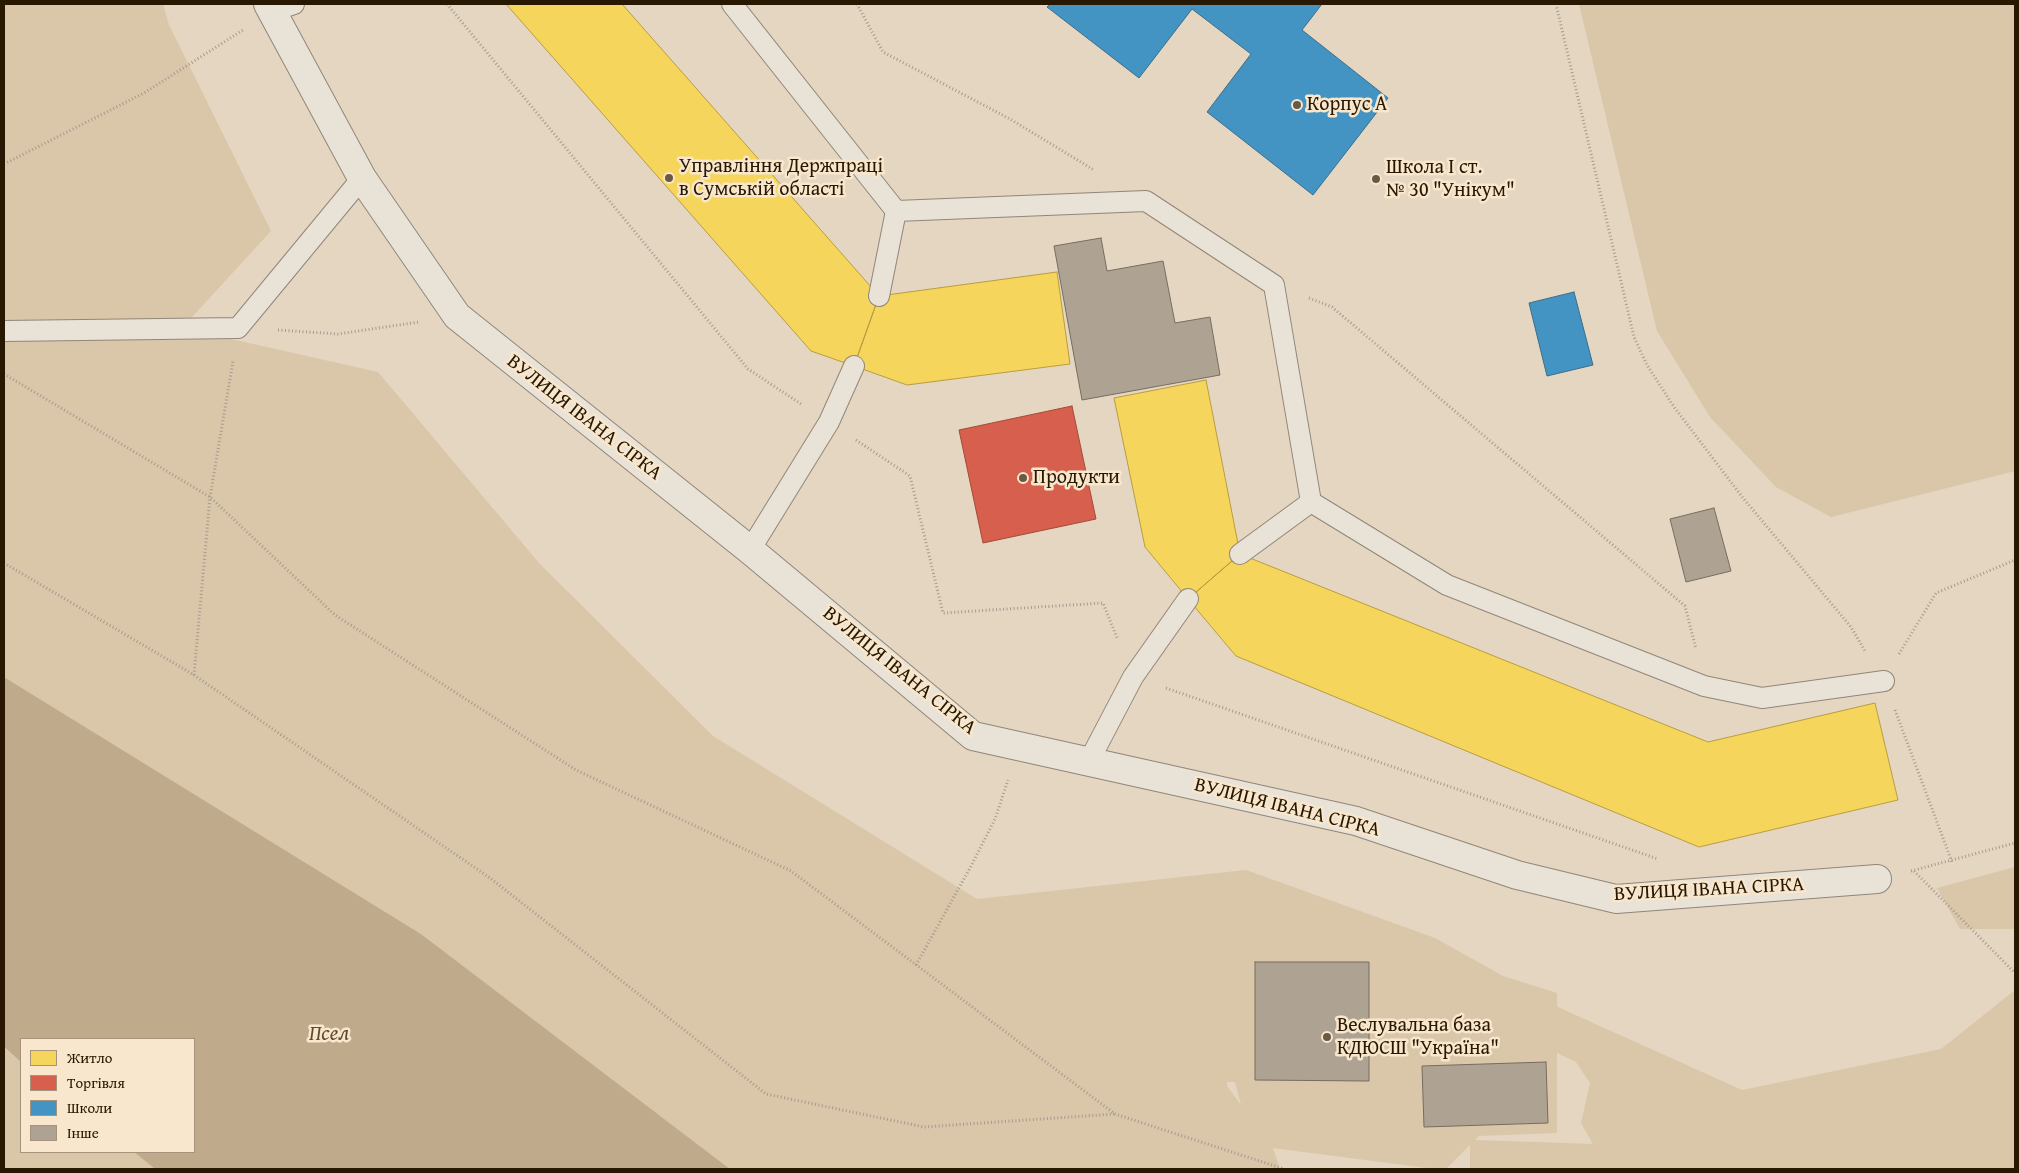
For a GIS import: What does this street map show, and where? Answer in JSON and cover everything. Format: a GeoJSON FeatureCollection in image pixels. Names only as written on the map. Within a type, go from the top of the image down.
{"type":"FeatureCollection","features":[{"type":"Feature","properties":{"kind":"street","name":"ВУЛИЦЯ ІВАНА СІРКА"},"geometry":{"type":"LineString","coordinates":[[278,6],[362,178],[457,316],[750,550],[973,736],[1356,821],[1517,875],[1616,899],[1877,879]]}},
{"type":"Feature","properties":{"kind":"lane"},"geometry":{"type":"LineString","coordinates":[[732,4],[896,212]]}},
{"type":"Feature","properties":{"kind":"lane"},"geometry":{"type":"LineString","coordinates":[[4,331],[238,328],[362,178]]}},
{"type":"Feature","properties":{"kind":"lane"},"geometry":{"type":"LineString","coordinates":[[896,212],[1146,201],[1274,285],[1311,502],[1447,585],[1704,686],[1762,698],[1884,681]]}},
{"type":"Feature","properties":{"kind":"lane"},"geometry":{"type":"LineString","coordinates":[[878,296],[896,212]]}},
{"type":"Feature","properties":{"kind":"lane"},"geometry":{"type":"LineString","coordinates":[[750,550],[829,422],[854,366]]}},
{"type":"Feature","properties":{"kind":"lane"},"geometry":{"type":"LineString","coordinates":[[1240,554],[1311,502]]}},
{"type":"Feature","properties":{"kind":"lane"},"geometry":{"type":"LineString","coordinates":[[1089,761],[1133,677],[1188,599]]}},
{"type":"Feature","properties":{"kind":"path"},"geometry":{"type":"LineString","coordinates":[[447,4],[748,369],[910,476],[943,613],[1103,603],[1133,677],[1662,860]]}},
{"type":"Feature","properties":{"kind":"path"},"geometry":{"type":"LineString","coordinates":[[857,4],[883,52],[1010,119],[1095,170]]}},
{"type":"Feature","properties":{"kind":"path"},"geometry":{"type":"LineString","coordinates":[[1556,4],[1634,337],[1646,365],[1674,407],[1743,498],[1850,628],[1884,681],[1952,862]]}},
{"type":"Feature","properties":{"kind":"path"},"geometry":{"type":"LineString","coordinates":[[4,164],[144,92],[278,6]]}},
{"type":"Feature","properties":{"kind":"path"},"geometry":{"type":"LineString","coordinates":[[1274,285],[1332,307],[1685,606],[1704,686]]}},
{"type":"Feature","properties":{"kind":"path"},"geometry":{"type":"LineString","coordinates":[[194,675],[210,497],[238,328],[338,334],[457,316]]}},
{"type":"Feature","properties":{"kind":"path"},"geometry":{"type":"LineString","coordinates":[[4,374],[210,497],[335,615],[576,770],[791,871],[1115,1114],[1284,1169]]}},
{"type":"Feature","properties":{"kind":"path"},"geometry":{"type":"LineString","coordinates":[[1884,681],[1908,637],[1936,593],[2015,560]]}},
{"type":"Feature","properties":{"kind":"path"},"geometry":{"type":"LineString","coordinates":[[4,563],[194,675],[490,878],[766,1094],[924,1127],[1115,1114]]}},
{"type":"Feature","properties":{"kind":"path"},"geometry":{"type":"LineString","coordinates":[[916,965],[995,819]]}},
{"type":"Feature","properties":{"kind":"path"},"geometry":{"type":"LineString","coordinates":[[1877,879],[1952,862],[2015,843]]}},
{"type":"Feature","properties":{"kind":"path"},"geometry":{"type":"LineString","coordinates":[[1914,870],[2015,973]]}},
{"type":"Feature","properties":{"kind":"shaded area"},"geometry":{"type":"Polygon","coordinates":[[[4,4],[163,4],[169,25],[271,231],[182,328],[378,372],[539,563],[713,736],[977,899],[1246,870],[1435,938],[1503,976],[1557,993],[1557,1006],[1560,1008],[1742,1090],[1941,1049],[2015,990],[2015,1169],[1470,1169],[1470,1145],[1446,1169],[1273,1148],[1280,1169],[730,1169],[421,934],[4,677],[4,4]],[[1557,1053],[1557,1133],[1479,1136],[1475,1140],[1593,1144],[1581,1123],[1590,1083],[1576,1062],[1557,1053]],[[1227,1082],[1227,1086],[1241,1105],[1235,1082],[1227,1082]]]}},
{"type":"Feature","properties":{"kind":"shaded area"},"geometry":{"type":"Polygon","coordinates":[[[1579,4],[2015,4],[2015,471],[1831,517],[1776,487],[1710,417],[1657,331],[1579,4]]]}},
{"type":"Feature","properties":{"kind":"shaded area"},"geometry":{"type":"Polygon","coordinates":[[[2015,867],[2015,929],[1960,929],[1937,888],[2015,867]]]}},
{"type":"Feature","properties":{"kind":"shaded area"},"geometry":{"type":"Polygon","coordinates":[[[4,1048],[20,1061],[20,1153],[135,1153],[155,1169],[4,1169],[4,1048]]]}},
{"type":"Feature","properties":{"kind":"water","name":"Псел"},"geometry":{"type":"Polygon","coordinates":[[[4,677],[421,934],[730,1169],[155,1169],[135,1153],[195,1153],[195,1038],[20,1038],[20,1061],[4,1047],[4,677]]]}},
{"type":"Feature","properties":{"kind":"building: Житло"},"geometry":{"type":"Polygon","coordinates":[[[506,4],[622,4],[879,296],[854,366],[811,351],[506,4]]]}},
{"type":"Feature","properties":{"kind":"building: Житло"},"geometry":{"type":"Polygon","coordinates":[[[1057,272],[1070,364],[907,385],[854,366],[879,296],[1057,272]]]}},
{"type":"Feature","properties":{"kind":"building: Житло"},"geometry":{"type":"Polygon","coordinates":[[[1206,380],[1240,554],[1188,599],[1145,547],[1114,398],[1206,380]]]}},
{"type":"Feature","properties":{"kind":"building: Житло"},"geometry":{"type":"Polygon","coordinates":[[[1240,554],[1708,742],[1875,703],[1898,800],[1699,847],[1236,656],[1188,599],[1240,554]]]}},
{"type":"Feature","properties":{"kind":"building: Торгівля"},"geometry":{"type":"Polygon","coordinates":[[[1072,406],[1096,519],[983,543],[959,430],[1072,406]]]}},
{"type":"Feature","properties":{"kind":"building: Школи","name":"Корпус А"},"geometry":{"type":"Polygon","coordinates":[[[1050,4],[1322,4],[1302,30],[1388,98],[1313,195],[1207,112],[1251,54],[1192,9],[1139,78],[1047,7],[1050,4]]]}},
{"type":"Feature","properties":{"kind":"building: Школи"},"geometry":{"type":"Polygon","coordinates":[[[1574,292],[1593,365],[1547,376],[1529,303],[1574,292]]]}},
{"type":"Feature","properties":{"kind":"building: Інше"},"geometry":{"type":"Polygon","coordinates":[[[1101,238],[1107,271],[1163,261],[1175,323],[1210,317],[1220,375],[1082,400],[1054,246],[1101,238]]]}},
{"type":"Feature","properties":{"kind":"building: Інше"},"geometry":{"type":"Polygon","coordinates":[[[1714,508],[1731,571],[1686,582],[1670,519],[1714,508]]]}},
{"type":"Feature","properties":{"kind":"building: Інше"},"geometry":{"type":"Polygon","coordinates":[[[1255,962],[1369,962],[1369,1081],[1255,1080],[1255,962]]]}},
{"type":"Feature","properties":{"kind":"building: Інше"},"geometry":{"type":"Polygon","coordinates":[[[1546,1062],[1548,1123],[1424,1127],[1422,1066],[1546,1062]]]}},
{"type":"Feature","properties":{"kind":"place","name":"Корпус А"},"geometry":{"type":"Point","coordinates":[1297,105]}},
{"type":"Feature","properties":{"kind":"place","name":"Управління Держпраці в Сумській області"},"geometry":{"type":"Point","coordinates":[669,178]}},
{"type":"Feature","properties":{"kind":"place","name":"Школа І ст. № 30 \"Унікум\""},"geometry":{"type":"Point","coordinates":[1376,179]}},
{"type":"Feature","properties":{"kind":"place","name":"Продукти"},"geometry":{"type":"Point","coordinates":[1023,478]}},
{"type":"Feature","properties":{"kind":"place","name":"Веслувальна база КДЮСШ \"Україна\""},"geometry":{"type":"Point","coordinates":[1327,1037]}}]}
